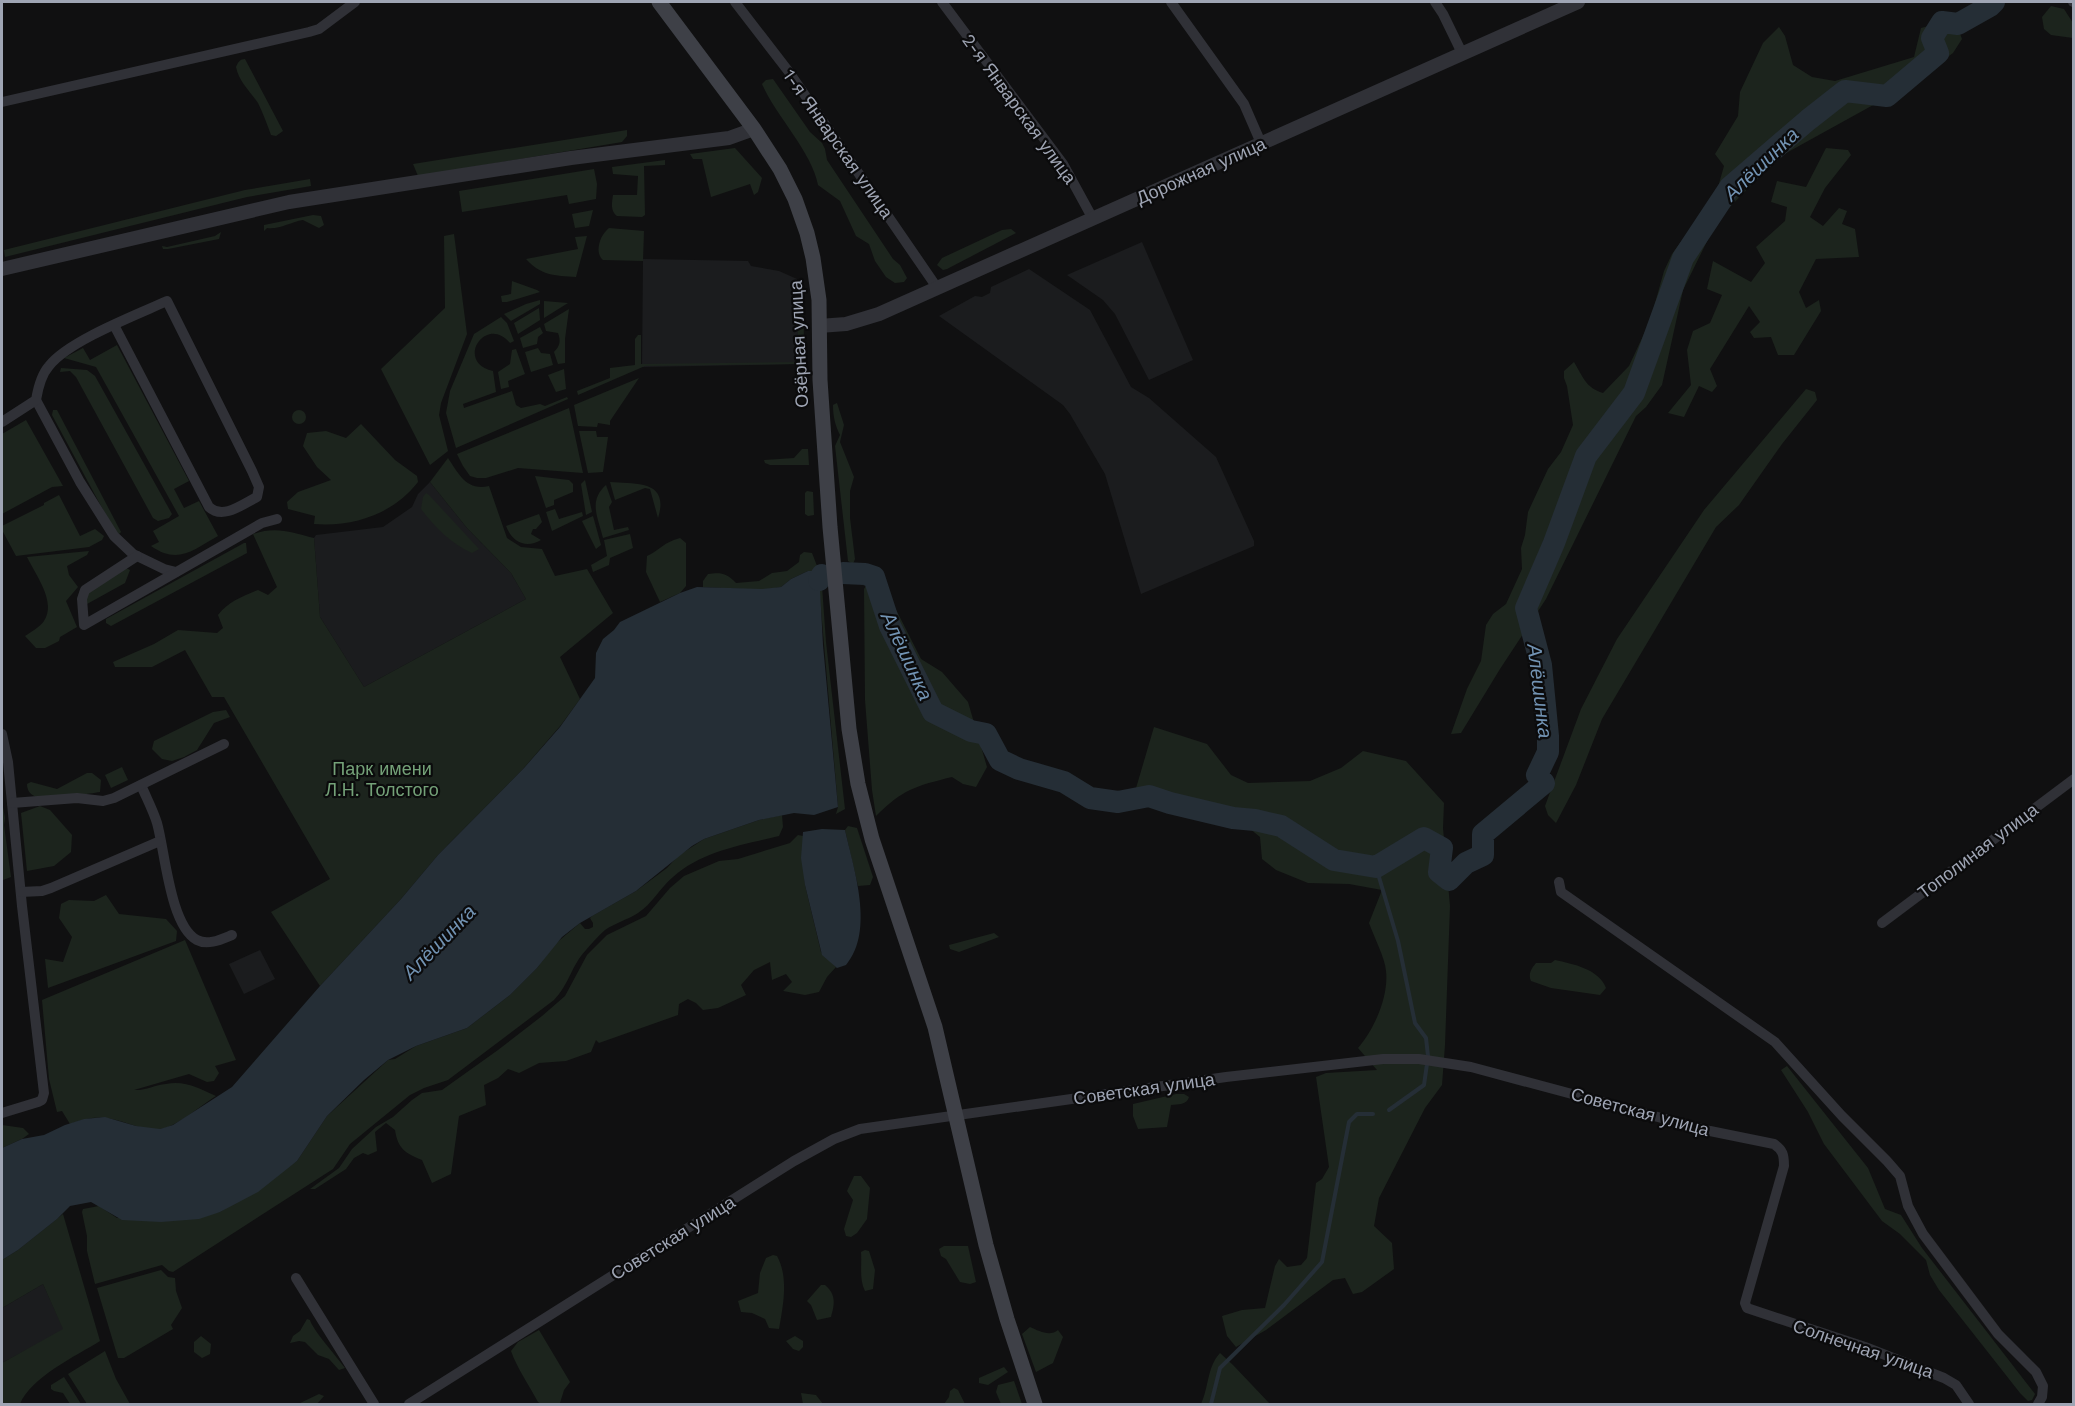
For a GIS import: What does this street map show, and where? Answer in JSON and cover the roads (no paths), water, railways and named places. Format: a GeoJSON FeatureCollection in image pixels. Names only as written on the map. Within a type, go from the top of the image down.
{"type":"FeatureCollection","features":[{"type":"Feature","properties":{"kind":"main road","name":"Озёрная улица"},"geometry":{"type":"LineString","coordinates":[[659,2],[754,129],[786,180],[804,224],[815,273],[827,495],[849,729],[858,784],[866,822],[935,1027],[995,1277],[1035,1404]]}},
{"type":"Feature","properties":{"kind":"street"},"geometry":{"type":"LineString","coordinates":[[2,102],[309,32],[319,29],[355,2]]}},
{"type":"Feature","properties":{"kind":"street","name":"1-я Январская улица"},"geometry":{"type":"LineString","coordinates":[[735,2],[789,72],[938,289]]}},
{"type":"Feature","properties":{"kind":"street","name":"2-я Январская улица"},"geometry":{"type":"LineString","coordinates":[[942,2],[1063,165],[1093,219]]}},
{"type":"Feature","properties":{"kind":"street"},"geometry":{"type":"LineString","coordinates":[[1171,2],[1244,104],[1261,143]]}},
{"type":"Feature","properties":{"kind":"street"},"geometry":{"type":"LineString","coordinates":[[1435,2],[1462,53]]}},
{"type":"Feature","properties":{"kind":"street","name":"Дорожная улица"},"geometry":{"type":"LineString","coordinates":[[819,326],[863,320],[938,289],[1462,53],[1563,5],[1578,2]]}},
{"type":"Feature","properties":{"kind":"street"},"geometry":{"type":"LineString","coordinates":[[2,268],[289,202],[571,158],[729,138],[754,129]]}},
{"type":"Feature","properties":{"kind":"street"},"geometry":{"type":"LineString","coordinates":[[2,422],[36,400],[43,375],[49,365],[81,342],[114,325],[167,301],[252,471],[259,487],[257,497],[227,512],[220,513],[209,507],[114,325]]}},
{"type":"Feature","properties":{"kind":"street"},"geometry":{"type":"LineString","coordinates":[[36,400],[80,482],[114,536],[137,556],[176,572]]}},
{"type":"Feature","properties":{"kind":"street"},"geometry":{"type":"LineString","coordinates":[[137,556],[85,590],[82,598],[84,625],[262,523],[277,519]]}},
{"type":"Feature","properties":{"kind":"street"},"geometry":{"type":"LineString","coordinates":[[2,734],[8,762],[44,1097],[38,1102],[2,1113]]}},
{"type":"Feature","properties":{"kind":"street"},"geometry":{"type":"LineString","coordinates":[[12,803],[77,798],[103,801],[224,744]]}},
{"type":"Feature","properties":{"kind":"street","name":"Тополиная улица"},"geometry":{"type":"LineString","coordinates":[[1882,923],[2073,779]]}},
{"type":"Feature","properties":{"kind":"street"},"geometry":{"type":"LineString","coordinates":[[141,785],[157,823],[174,902],[187,932],[197,940],[206,942],[232,935]]}},
{"type":"Feature","properties":{"kind":"street"},"geometry":{"type":"LineString","coordinates":[[21,892],[51,888],[160,841]]}},
{"type":"Feature","properties":{"kind":"street"},"geometry":{"type":"LineString","coordinates":[[1559,882],[1561,892],[1775,1042],[1842,1116],[1887,1161],[1900,1176],[1908,1206],[1923,1234],[1998,1335],[2036,1372],[2043,1386],[2042,1397],[2038,1404]]}},
{"type":"Feature","properties":{"kind":"street","name":"Советская улица"},"geometry":{"type":"LineString","coordinates":[[409,1404],[794,1161],[822,1145],[860,1129],[1272,1071],[1379,1059],[1419,1059],[1471,1067],[1710,1131],[1774,1144],[1781,1149],[1784,1166],[1745,1304],[1747,1308]]}},
{"type":"Feature","properties":{"kind":"street"},"geometry":{"type":"LineString","coordinates":[[296,1278],[374,1404]]}},
{"type":"Feature","properties":{"kind":"street","name":"Солнечная улица"},"geometry":{"type":"LineString","coordinates":[[1747,1308],[1865,1347],[1944,1378],[1956,1384],[1969,1404]]}},
{"type":"Feature","properties":{"kind":"water"},"geometry":{"type":"Polygon","coordinates":[[[808,571],[819,571],[823,645],[838,807],[814,815],[794,813],[759,820],[704,839],[692,846],[636,891],[580,923],[562,937],[537,968],[510,995],[467,1028],[416,1046],[388,1060],[327,1116],[297,1161],[258,1192],[220,1212],[199,1219],[161,1222],[122,1220],[91,1202],[70,1206],[18,1250],[2,1260],[2,1148],[22,1139],[44,1135],[84,1119],[105,1117],[136,1126],[160,1129],[173,1125],[232,1087],[438,855],[524,768],[560,727],[595,678],[596,653],[603,639],[620,622],[697,587],[762,589],[781,587],[808,571]]]}},
{"type":"Feature","properties":{"kind":"water"},"geometry":{"type":"Polygon","coordinates":[[[822,829],[845,830],[860,900],[861,918],[855,951],[846,965],[837,968],[822,955],[805,885],[801,858],[803,832],[822,829]]]}},
{"type":"Feature","properties":{"kind":"waterway","name":"Алёшинка"},"geometry":{"type":"LineString","coordinates":[[843,573],[865,574],[874,577],[890,626],[933,712],[971,731],[986,734],[1000,760],[1019,769],[1064,782],[1090,798],[1118,802],[1149,796],[1233,818],[1281,826],[1334,860],[1376,867],[1424,838],[1442,848],[1439,872],[1449,880],[1466,863],[1483,855],[1483,834],[1544,783],[1537,775],[1548,752],[1541,665],[1526,608],[1554,543],[1586,456],[1634,393],[1683,258],[1730,187],[1808,120],[1845,91],[1887,96],[1938,53],[1932,38],[1942,22],[1958,24],[1994,2]]}},
{"type":"Feature","properties":{"kind":"waterway","name":"Алёшинка"},"geometry":{"type":"LineString","coordinates":[[819,580],[822,575]]}},
{"type":"Feature","properties":{"kind":"waterway"},"geometry":{"type":"LineString","coordinates":[[1376,867],[1398,941],[1415,1023],[1426,1038],[1428,1056]]}},
{"type":"Feature","properties":{"kind":"waterway"},"geometry":{"type":"LineString","coordinates":[[1389,1110],[1424,1085],[1427,1064]]}},
{"type":"Feature","properties":{"kind":"waterway"},"geometry":{"type":"LineString","coordinates":[[1211,1404],[1220,1368],[1284,1305],[1322,1262],[1349,1122],[1357,1114],[1373,1114]]}},
{"type":"Feature","properties":{"kind":"park label","name":"Парк имени Л.Н. Толстого"},"geometry":{"type":"Point","coordinates":[382,779]}}]}
